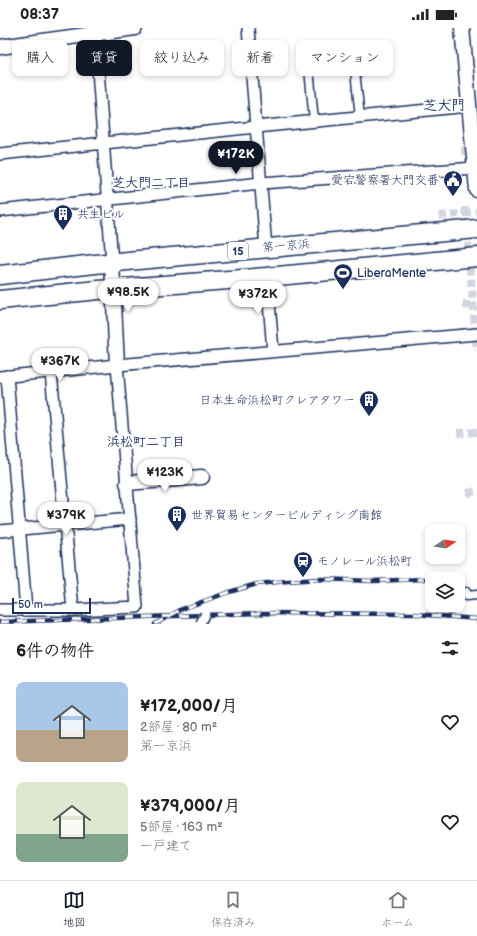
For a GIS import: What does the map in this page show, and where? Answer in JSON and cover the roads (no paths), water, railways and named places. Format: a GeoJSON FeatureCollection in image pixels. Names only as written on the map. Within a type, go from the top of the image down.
{"type":"FeatureCollection","features":[{"type":"Feature","properties":{"kind":"highway","name":"第一京浜"},"geometry":{"type":"LineString","coordinates":[[0,275],[266,248],[477,229]]}},
{"type":"Feature","properties":{"kind":"highway"},"geometry":{"type":"LineString","coordinates":[[0,300],[477,257]]}},
{"type":"Feature","properties":{"kind":"street"},"geometry":{"type":"LineString","coordinates":[[0,47],[95,31],[136,28]]}},
{"type":"Feature","properties":{"kind":"street"},"geometry":{"type":"LineString","coordinates":[[248,28],[266,248]]}},
{"type":"Feature","properties":{"kind":"street"},"geometry":{"type":"LineString","coordinates":[[462,28],[472,109],[477,190]]}},
{"type":"Feature","properties":{"kind":"street"},"geometry":{"type":"LineString","coordinates":[[0,610],[73,610],[137,607],[118,365],[108,200],[102,144],[95,31]]}},
{"type":"Feature","properties":{"kind":"street"},"geometry":{"type":"LineString","coordinates":[[310,76],[314,121]]}},
{"type":"Feature","properties":{"kind":"street"},"geometry":{"type":"LineString","coordinates":[[356,76],[360,117]]}},
{"type":"Feature","properties":{"kind":"street"},"geometry":{"type":"LineString","coordinates":[[0,154],[314,121],[472,109]]}},
{"type":"Feature","properties":{"kind":"street"},"geometry":{"type":"LineString","coordinates":[[0,211],[261,183],[476,165]]}},
{"type":"Feature","properties":{"kind":"street"},"geometry":{"type":"LineString","coordinates":[[267,277],[273,352]]}},
{"type":"Feature","properties":{"kind":"street"},"geometry":{"type":"LineString","coordinates":[[26,610],[20,529],[4,376],[477,334]]}},
{"type":"Feature","properties":{"kind":"street"},"geometry":{"type":"LineString","coordinates":[[51,372],[73,610]]}},
{"type":"Feature","properties":{"kind":"street"},"geometry":{"type":"LineString","coordinates":[[127,483],[202,477]]}},
{"type":"Feature","properties":{"kind":"street"},"geometry":{"type":"LineString","coordinates":[[0,531],[130,519]]}},
{"type":"Feature","properties":{"kind":"street"},"geometry":{"type":"LineString","coordinates":[[466,592],[466,596],[477,595]]}},
{"type":"Feature","properties":{"kind":"street"},"geometry":{"type":"LineString","coordinates":[[200,624],[205,614]]}},
{"type":"Feature","properties":{"kind":"tunnel"},"geometry":{"type":"LineString","coordinates":[[461,151],[476,150]]}},
{"type":"Feature","properties":{"kind":"tunnel"},"geometry":{"type":"LineString","coordinates":[[465,207],[477,351]]}},
{"type":"Feature","properties":{"kind":"tunnel"},"geometry":{"type":"LineString","coordinates":[[439,216],[477,212]]}},
{"type":"Feature","properties":{"kind":"tunnel"},"geometry":{"type":"LineString","coordinates":[[463,305],[473,305]]}},
{"type":"Feature","properties":{"kind":"tunnel"},"geometry":{"type":"LineString","coordinates":[[457,433],[477,432]]}},
{"type":"Feature","properties":{"kind":"tunnel"},"geometry":{"type":"LineString","coordinates":[[467,493],[477,491]]}},
{"type":"Feature","properties":{"kind":"railway"},"geometry":{"type":"LineString","coordinates":[[155,624],[182,609],[229,592],[257,584],[320,579],[373,581],[424,579]]}},
{"type":"Feature","properties":{"kind":"railway"},"geometry":{"type":"LineString","coordinates":[[0,622],[262,613],[416,614],[477,619]]}},
{"type":"Feature","properties":{"kind":"place","name":"愛宕警察署大門交番"},"geometry":{"type":"Point","coordinates":[453,197]}},
{"type":"Feature","properties":{"kind":"place","name":"共生ビル"},"geometry":{"type":"Point","coordinates":[63,231]}},
{"type":"Feature","properties":{"kind":"place","name":"LiberaMente"},"geometry":{"type":"Point","coordinates":[343,290]}},
{"type":"Feature","properties":{"kind":"place","name":"日本生命浜松町クレアタワー"},"geometry":{"type":"Point","coordinates":[369,417]}},
{"type":"Feature","properties":{"kind":"place","name":"世界貿易センタービルディング南館"},"geometry":{"type":"Point","coordinates":[177,532]}},
{"type":"Feature","properties":{"kind":"place","name":"モノレール浜松町"},"geometry":{"type":"Point","coordinates":[303,578]}},
{"type":"Feature","properties":{"kind":"district","name":"芝大門"},"geometry":{"type":"Point","coordinates":[444,105]}},
{"type":"Feature","properties":{"kind":"district","name":"芝大門二丁目"},"geometry":{"type":"Point","coordinates":[151,183]}},
{"type":"Feature","properties":{"kind":"district","name":"浜松町二丁目"},"geometry":{"type":"Point","coordinates":[146,442]}}]}
